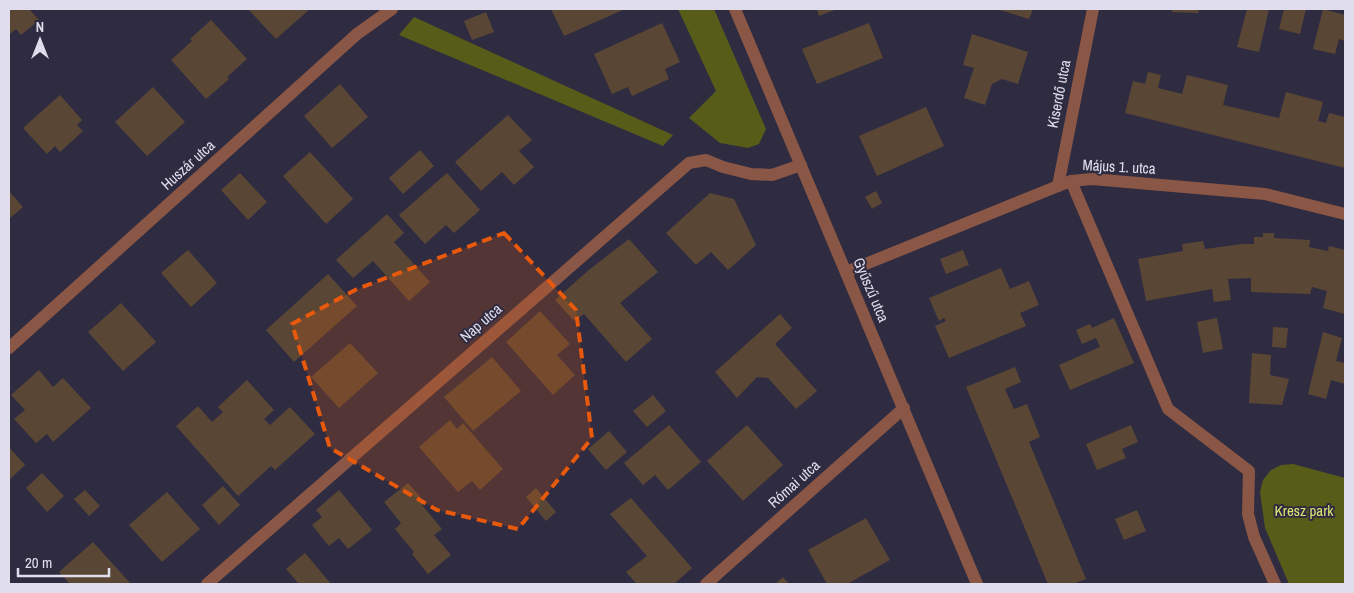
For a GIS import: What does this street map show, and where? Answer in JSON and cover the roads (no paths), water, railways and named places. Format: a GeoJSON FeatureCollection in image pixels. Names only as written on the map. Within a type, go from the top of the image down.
{"type":"FeatureCollection","features":[{"type":"Feature","properties":{"kind":"street","name":"Huszár utca"},"geometry":{"type":"LineString","coordinates":[[9,348],[357,34],[392,9]]}},
{"type":"Feature","properties":{"kind":"street","name":"Gyűszű utca"},"geometry":{"type":"LineString","coordinates":[[735,9],[977,584]]}},
{"type":"Feature","properties":{"kind":"street","name":"Kiserdő utca"},"geometry":{"type":"LineString","coordinates":[[1058,186],[1093,9]]}},
{"type":"Feature","properties":{"kind":"street","name":"Nap utca"},"geometry":{"type":"LineString","coordinates":[[207,584],[689,162],[706,160],[723,167],[751,174],[772,175],[801,164]]}},
{"type":"Feature","properties":{"kind":"street","name":"Május 1. utca"},"geometry":{"type":"LineString","coordinates":[[846,272],[1071,181],[1092,179],[1265,194],[1345,214]]}},
{"type":"Feature","properties":{"kind":"street"},"geometry":{"type":"LineString","coordinates":[[1071,181],[1168,409],[1249,471],[1248,514],[1254,537],[1275,584]]}},
{"type":"Feature","properties":{"kind":"street","name":"Római utca"},"geometry":{"type":"LineString","coordinates":[[706,584],[904,408]]}},
{"type":"Feature","properties":{"kind":"park label","name":"Kresz park"},"geometry":{"type":"Point","coordinates":[1304,511]}}]}
